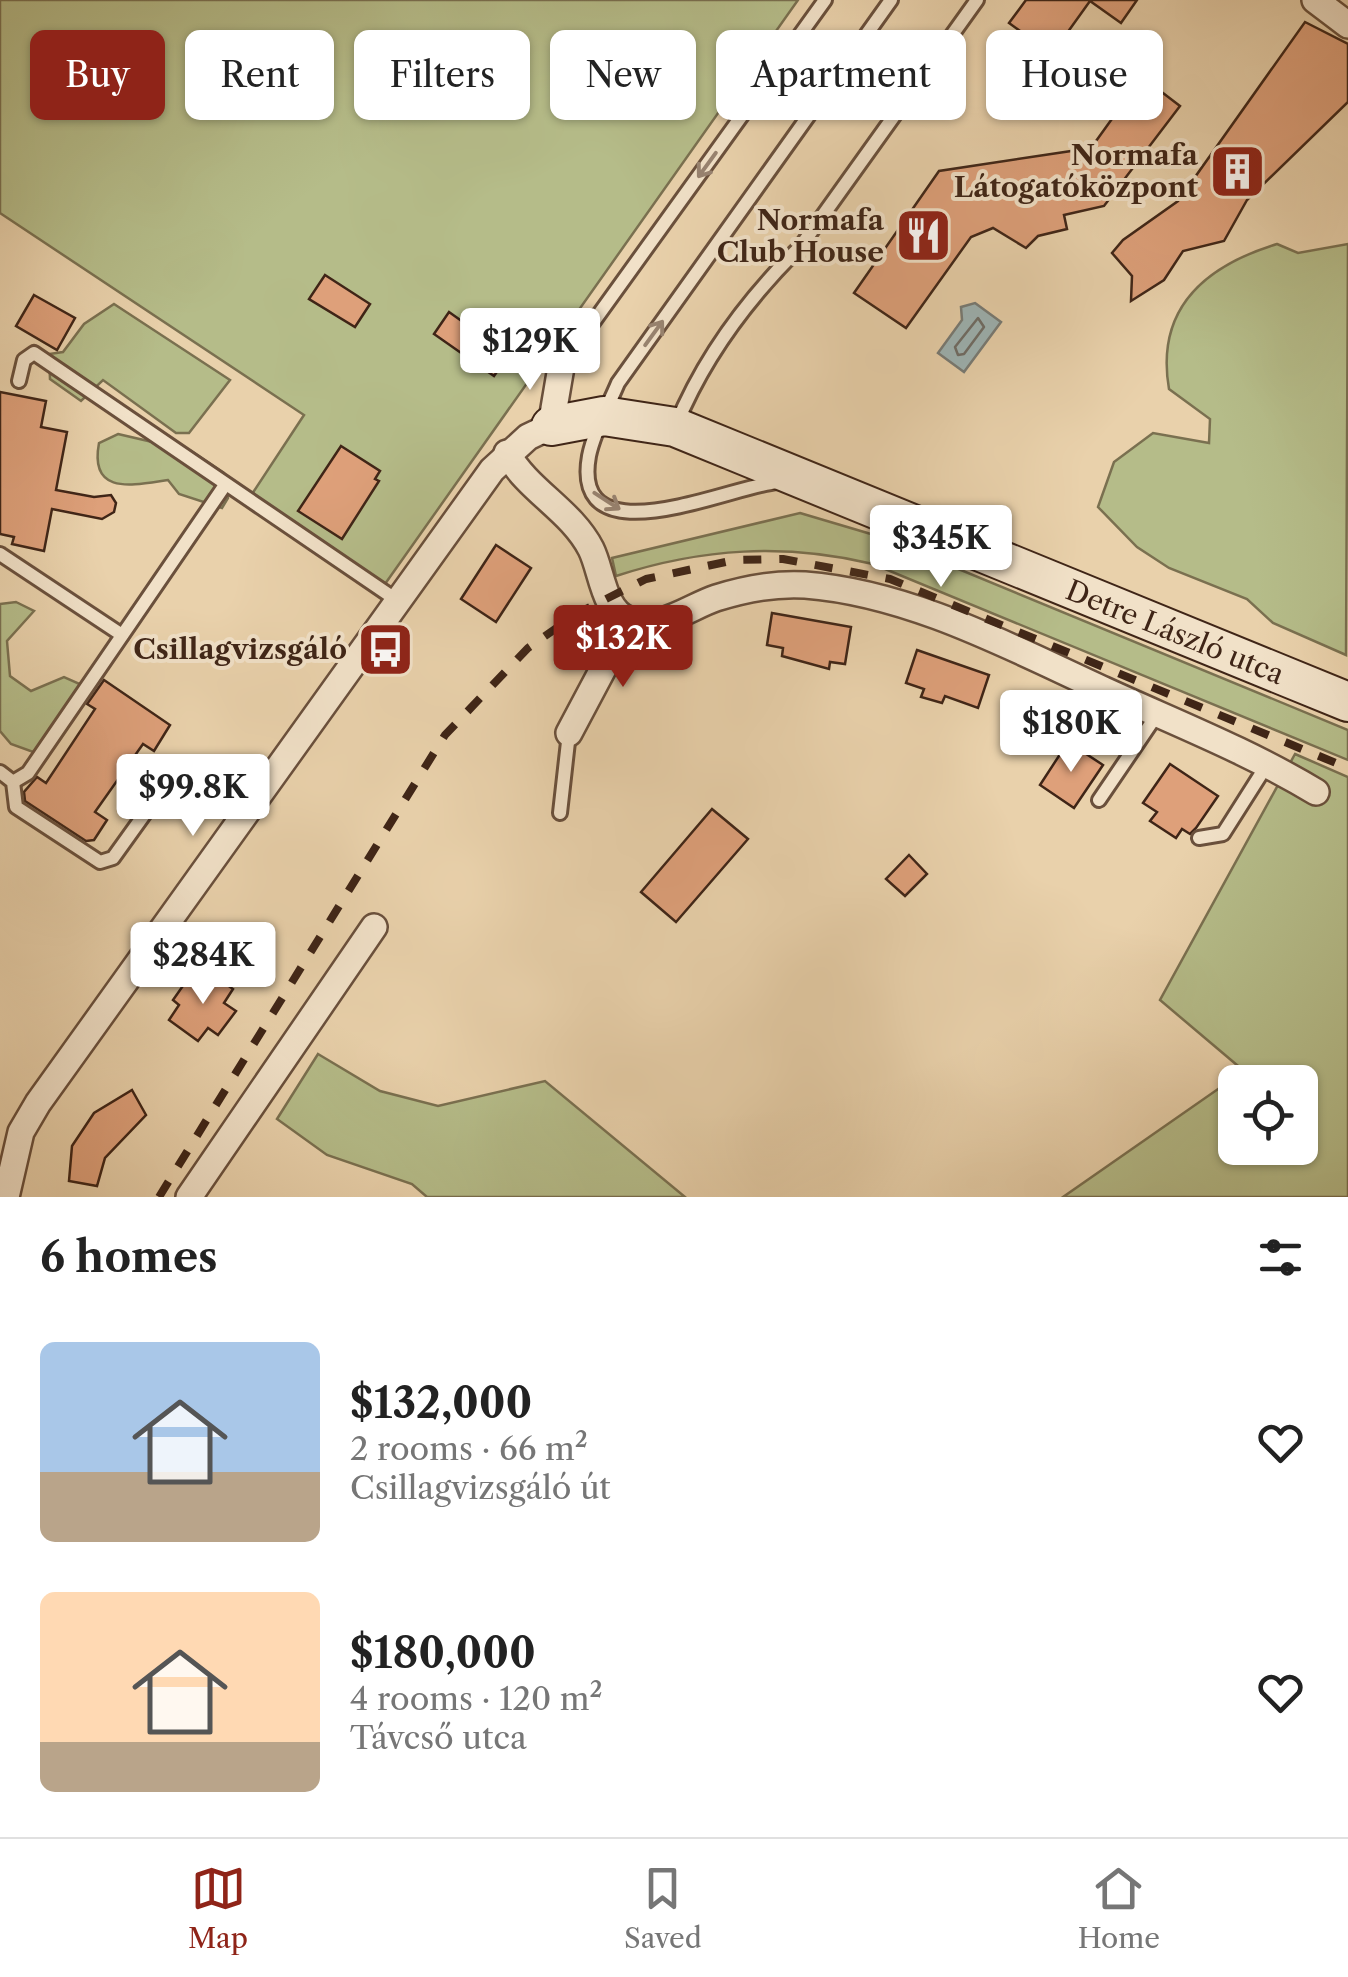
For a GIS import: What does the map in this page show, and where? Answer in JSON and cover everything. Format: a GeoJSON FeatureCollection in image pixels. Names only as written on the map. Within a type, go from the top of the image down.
{"type":"FeatureCollection","features":[{"type":"Feature","properties":{"kind":"street"},"geometry":{"type":"LineString","coordinates":[[1315,0],[1348,25]]}},
{"type":"Feature","properties":{"kind":"street"},"geometry":{"type":"LineString","coordinates":[[6,1197],[21,1132],[38,1103],[507,453],[552,426],[561,367]]}},
{"type":"Feature","properties":{"kind":"street","name":"Detre László utca"},"geometry":{"type":"LineString","coordinates":[[552,426],[604,416],[675,427],[1348,702]]}},
{"type":"Feature","properties":{"kind":"street"},"geometry":{"type":"LineString","coordinates":[[507,453],[581,532],[614,609],[629,620],[649,622],[676,617],[712,599],[768,585],[846,591],[925,613],[1268,763],[1316,792]]}},
{"type":"Feature","properties":{"kind":"street"},"geometry":{"type":"LineString","coordinates":[[568,733],[629,620]]}},
{"type":"Feature","properties":{"kind":"street"},"geometry":{"type":"LineString","coordinates":[[189,1197],[374,926]]}},
{"type":"Feature","properties":{"kind":"lane"},"geometry":{"type":"LineString","coordinates":[[561,367],[825,0]]}},
{"type":"Feature","properties":{"kind":"lane"},"geometry":{"type":"LineString","coordinates":[[800,480],[753,484],[680,508],[642,514],[602,503],[590,489],[590,453],[618,383],[892,0]]}},
{"type":"Feature","properties":{"kind":"lane"},"geometry":{"type":"LineString","coordinates":[[675,427],[696,376],[769,278],[823,216],[976,0]]}},
{"type":"Feature","properties":{"kind":"lane"},"geometry":{"type":"LineString","coordinates":[[19,381],[24,360],[34,352],[398,601]]}},
{"type":"Feature","properties":{"kind":"lane"},"geometry":{"type":"LineString","coordinates":[[13,782],[28,773],[224,485]]}},
{"type":"Feature","properties":{"kind":"lane"},"geometry":{"type":"LineString","coordinates":[[0,554],[122,635]]}},
{"type":"Feature","properties":{"kind":"lane"},"geometry":{"type":"LineString","coordinates":[[1088,742],[1114,694]]}},
{"type":"Feature","properties":{"kind":"lane"},"geometry":{"type":"LineString","coordinates":[[1099,800],[1158,713]]}},
{"type":"Feature","properties":{"kind":"lane"},"geometry":{"type":"LineString","coordinates":[[560,814],[568,733]]}},
{"type":"Feature","properties":{"kind":"lane"},"geometry":{"type":"LineString","coordinates":[[1199,838],[1223,834],[1268,763]]}},
{"type":"Feature","properties":{"kind":"lane"},"geometry":{"type":"LineString","coordinates":[[0,772],[13,782],[16,807],[87,858],[100,862],[113,858],[156,798]]}},
{"type":"Feature","properties":{"kind":"green space"},"geometry":{"type":"Polygon","coordinates":[[[0,0],[798,0],[777,30],[716,30],[716,116],[385,584],[252,494],[304,415],[0,213],[0,0]]]}},
{"type":"Feature","properties":{"kind":"green space"},"geometry":{"type":"Polygon","coordinates":[[[1277,244],[1298,253],[1348,244],[1346,655],[1273,623],[1247,599],[1169,568],[1137,547],[1098,507],[1114,462],[1153,433],[1209,443],[1210,419],[1169,389],[1170,335],[1178,313],[1207,278],[1251,253],[1277,244]]]}},
{"type":"Feature","properties":{"kind":"green space"},"geometry":{"type":"Polygon","coordinates":[[[114,304],[230,380],[189,433],[176,433],[103,380],[81,401],[50,379],[49,354],[63,352],[84,324],[114,304]]]}},
{"type":"Feature","properties":{"kind":"green space"},"geometry":{"type":"Polygon","coordinates":[[[118,434],[191,451],[224,473],[228,498],[222,508],[179,494],[168,480],[128,484],[107,479],[98,460],[99,443],[118,434]]]}},
{"type":"Feature","properties":{"kind":"green space"},"geometry":{"type":"Polygon","coordinates":[[[800,513],[881,537],[1348,730],[1348,760],[873,564],[808,553],[744,552],[680,559],[616,576],[612,558],[800,513]]]}},
{"type":"Feature","properties":{"kind":"green space"},"geometry":{"type":"Polygon","coordinates":[[[16,602],[34,611],[7,641],[10,676],[31,691],[64,677],[82,685],[36,753],[11,744],[0,731],[0,604],[16,602]]]}},
{"type":"Feature","properties":{"kind":"green space"},"geometry":{"type":"Polygon","coordinates":[[[1295,754],[1348,777],[1348,1197],[1063,1197],[1218,1089],[1218,1165],[1318,1165],[1318,1065],[1237,1065],[1160,1000],[1295,754]]]}},
{"type":"Feature","properties":{"kind":"green space"},"geometry":{"type":"Polygon","coordinates":[[[318,1054],[380,1091],[438,1106],[545,1081],[685,1197],[427,1197],[412,1184],[327,1155],[277,1119],[318,1054]]]}},
{"type":"Feature","properties":{"kind":"water"},"geometry":{"type":"Polygon","coordinates":[[[975,303],[1001,322],[964,372],[938,353],[962,320],[961,307],[975,303]]]}},
{"type":"Feature","properties":{"kind":"building"},"geometry":{"type":"Polygon","coordinates":[[[1026,0],[1137,0],[1121,23],[1090,1],[1069,30],[1019,30],[1009,23],[1026,0]]]}},
{"type":"Feature","properties":{"kind":"building","name":"Normafa Látogatóközpont"},"geometry":{"type":"Polygon","coordinates":[[[1305,22],[1348,44],[1348,102],[1247,200],[1224,241],[1183,251],[1164,280],[1131,301],[1132,276],[1112,253],[1123,240],[1178,201],[1305,22]]]}},
{"type":"Feature","properties":{"kind":"building"},"geometry":{"type":"Polygon","coordinates":[[[1163,93],[1180,106],[1104,206],[1064,215],[1067,229],[1038,236],[1026,248],[993,228],[971,237],[906,328],[854,293],[939,171],[1091,148],[1111,120],[1163,120],[1163,93]]]}},
{"type":"Feature","properties":{"kind":"building"},"geometry":{"type":"Polygon","coordinates":[[[325,275],[370,304],[355,327],[309,299],[325,275]]]}},
{"type":"Feature","properties":{"kind":"building"},"geometry":{"type":"Polygon","coordinates":[[[34,295],[75,318],[57,350],[16,326],[34,295]]]}},
{"type":"Feature","properties":{"kind":"building"},"geometry":{"type":"Polygon","coordinates":[[[449,312],[487,339],[496,326],[518,342],[494,376],[434,334],[449,312]]]}},
{"type":"Feature","properties":{"kind":"building"},"geometry":{"type":"Polygon","coordinates":[[[0,392],[46,401],[41,427],[67,432],[56,490],[94,497],[111,495],[116,503],[114,512],[102,519],[52,509],[44,551],[12,544],[14,537],[0,534],[0,392]]]}},
{"type":"Feature","properties":{"kind":"building"},"geometry":{"type":"Polygon","coordinates":[[[341,446],[380,471],[375,479],[379,481],[342,539],[298,511],[341,446]]]}},
{"type":"Feature","properties":{"kind":"building"},"geometry":{"type":"Polygon","coordinates":[[[496,545],[531,568],[496,622],[461,599],[496,545]]]}},
{"type":"Feature","properties":{"kind":"building"},"geometry":{"type":"Polygon","coordinates":[[[772,613],[851,627],[845,664],[830,662],[829,669],[782,656],[783,648],[767,645],[772,613]]]}},
{"type":"Feature","properties":{"kind":"building"},"geometry":{"type":"Polygon","coordinates":[[[917,650],[989,675],[978,708],[945,696],[942,703],[921,697],[924,689],[906,683],[917,650]]]}},
{"type":"Feature","properties":{"kind":"building"},"geometry":{"type":"Polygon","coordinates":[[[104,680],[170,725],[154,751],[143,744],[95,812],[107,820],[94,840],[86,841],[25,801],[24,792],[37,777],[46,783],[95,709],[87,704],[104,680]]]}},
{"type":"Feature","properties":{"kind":"building"},"geometry":{"type":"Polygon","coordinates":[[[1079,696],[1095,706],[1082,732],[1063,721],[1079,696]]]}},
{"type":"Feature","properties":{"kind":"building"},"geometry":{"type":"Polygon","coordinates":[[[1068,742],[1103,765],[1074,808],[1040,785],[1068,742]]]}},
{"type":"Feature","properties":{"kind":"building"},"geometry":{"type":"Polygon","coordinates":[[[1170,764],[1218,796],[1190,834],[1182,829],[1176,838],[1150,821],[1157,812],[1143,803],[1170,764]]]}},
{"type":"Feature","properties":{"kind":"building"},"geometry":{"type":"Polygon","coordinates":[[[712,809],[748,839],[676,922],[641,892],[712,809]]]}},
{"type":"Feature","properties":{"kind":"building"},"geometry":{"type":"Polygon","coordinates":[[[909,855],[927,874],[905,896],[886,879],[909,855]]]}},
{"type":"Feature","properties":{"kind":"building"},"geometry":{"type":"Polygon","coordinates":[[[206,970],[233,989],[224,1003],[236,1011],[218,1035],[208,1028],[198,1041],[169,1020],[179,1005],[173,1000],[187,980],[195,986],[206,970]]]}},
{"type":"Feature","properties":{"kind":"building"},"geometry":{"type":"Polygon","coordinates":[[[132,1090],[146,1115],[105,1158],[97,1186],[69,1181],[72,1146],[94,1113],[132,1090]]]}},
{"type":"Feature","properties":{"kind":"railway"},"geometry":{"type":"LineString","coordinates":[[159,1197],[445,735],[528,648],[578,613],[646,579],[735,560],[783,559],[890,579],[1348,768]]}},
{"type":"Feature","properties":{"kind":"place","name":"Normafa Látogatóközpont"},"geometry":{"type":"Point","coordinates":[1237,171]}},
{"type":"Feature","properties":{"kind":"place","name":"Normafa Club House"},"geometry":{"type":"Point","coordinates":[923,236]}},
{"type":"Feature","properties":{"kind":"place","name":"Csillagvizsgáló"},"geometry":{"type":"Point","coordinates":[386,649]}}]}
